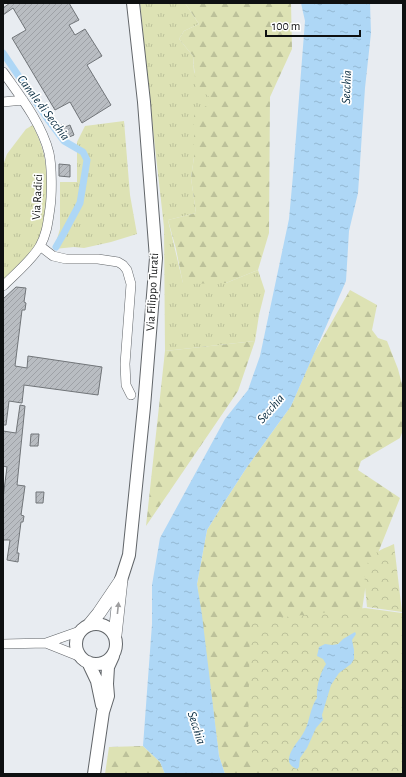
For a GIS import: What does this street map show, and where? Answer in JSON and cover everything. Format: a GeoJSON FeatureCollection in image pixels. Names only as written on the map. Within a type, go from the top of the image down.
{"type":"FeatureCollection","features":[{"type":"Feature","properties":{"kind":"highway"},"geometry":{"type":"LineString","coordinates":[[85,628],[99,613],[121,580]]}},
{"type":"Feature","properties":{"kind":"highway"},"geometry":{"type":"LineString","coordinates":[[115,635],[121,580]]}},
{"type":"Feature","properties":{"kind":"main road","name":"Via Filippo Turati"},"geometry":{"type":"LineString","coordinates":[[121,580],[129,555],[144,407],[156,258],[144,102],[133,3]]}},
{"type":"Feature","properties":{"kind":"main road"},"geometry":{"type":"LineString","coordinates":[[94,774],[103,712],[108,696],[108,667],[116,650],[117,642],[112,630],[107,626],[96,623],[85,628],[76,640],[76,649],[97,681],[103,712]]}},
{"type":"Feature","properties":{"kind":"main road"},"geometry":{"type":"LineString","coordinates":[[84,660],[94,664],[101,664],[108,661],[113,656]]}},
{"type":"Feature","properties":{"kind":"street","name":"Via Radici"},"geometry":{"type":"LineString","coordinates":[[3,72],[39,126],[49,154],[52,181],[47,228],[40,246],[27,263],[3,286]]}},
{"type":"Feature","properties":{"kind":"street"},"geometry":{"type":"LineString","coordinates":[[3,102],[23,100]]}},
{"type":"Feature","properties":{"kind":"street"},"geometry":{"type":"LineString","coordinates":[[40,246],[53,256],[66,259],[98,259],[118,262],[127,270],[132,284],[125,364],[126,386],[131,396]]}},
{"type":"Feature","properties":{"kind":"street"},"geometry":{"type":"LineString","coordinates":[[3,644],[46,643],[85,628]]}},
{"type":"Feature","properties":{"kind":"street"},"geometry":{"type":"LineString","coordinates":[[46,643],[84,660]]}},
{"type":"Feature","properties":{"kind":"green space"},"geometry":{"type":"Polygon","coordinates":[[[140,3],[185,3],[199,24],[184,31],[179,39],[193,56],[194,72],[209,96],[209,104],[194,157],[191,178],[196,213],[168,220],[183,283],[226,283],[258,270],[265,291],[255,341],[165,351],[164,227],[140,3]]]}},
{"type":"Feature","properties":{"kind":"green space"},"geometry":{"type":"Polygon","coordinates":[[[185,3],[291,3],[292,49],[270,97],[269,233],[258,270],[226,283],[183,284],[168,220],[196,213],[191,178],[194,157],[194,114],[209,104],[209,96],[196,89],[193,56],[179,39],[184,31],[199,24],[185,3]]]}},
{"type":"Feature","properties":{"kind":"green space"},"geometry":{"type":"Polygon","coordinates":[[[124,121],[130,195],[137,234],[84,248],[74,247],[54,249],[60,229],[60,182],[77,182],[77,142],[85,126],[124,121]]]}},
{"type":"Feature","properties":{"kind":"green space"},"geometry":{"type":"Polygon","coordinates":[[[33,125],[45,158],[47,197],[44,223],[36,244],[21,263],[3,280],[3,165],[7,154],[26,129],[33,125]]]}},
{"type":"Feature","properties":{"kind":"green space"},"geometry":{"type":"Polygon","coordinates":[[[350,290],[377,305],[372,330],[378,338],[387,341],[398,369],[403,388],[403,430],[400,438],[361,461],[358,470],[400,498],[366,583],[360,624],[403,774],[225,774],[219,756],[197,584],[207,530],[247,467],[291,406],[314,353],[350,290]]]}},
{"type":"Feature","properties":{"kind":"green space"},"geometry":{"type":"Polygon","coordinates":[[[255,341],[238,391],[146,526],[165,351],[255,341]]]}},
{"type":"Feature","properties":{"kind":"green space"},"geometry":{"type":"Polygon","coordinates":[[[394,544],[402,612],[367,607],[365,572],[367,565],[370,559],[377,552],[394,544]]]}},
{"type":"Feature","properties":{"kind":"green space"},"geometry":{"type":"Polygon","coordinates":[[[365,608],[402,613],[403,774],[261,774],[248,742],[250,621],[365,608]]]}},
{"type":"Feature","properties":{"kind":"green space"},"geometry":{"type":"Polygon","coordinates":[[[143,746],[160,762],[165,774],[105,774],[109,747],[143,746]]]}},
{"type":"Feature","properties":{"kind":"water","name":"Secchia"},"geometry":{"type":"Polygon","coordinates":[[[301,3],[370,3],[371,33],[365,88],[358,193],[349,231],[346,281],[291,406],[247,467],[207,530],[197,584],[219,756],[225,774],[165,774],[160,762],[143,746],[152,624],[152,585],[160,538],[225,419],[248,390],[260,356],[289,219],[305,21],[301,3]]]}},
{"type":"Feature","properties":{"kind":"water"},"geometry":{"type":"Polygon","coordinates":[[[355,632],[356,634],[352,640],[354,659],[351,664],[339,673],[331,685],[322,715],[323,720],[316,728],[307,748],[300,758],[299,767],[297,769],[290,764],[290,754],[307,726],[317,698],[317,689],[320,676],[326,664],[323,659],[317,656],[319,647],[325,644],[338,644],[343,639],[355,632]]]}},
{"type":"Feature","properties":{"kind":"building"},"geometry":{"type":"Polygon","coordinates":[[[10,3],[69,3],[79,20],[69,25],[75,35],[85,29],[102,56],[87,65],[111,105],[82,123],[70,102],[55,110],[12,38],[26,30],[13,8],[3,15],[3,8],[10,3]]]}},
{"type":"Feature","properties":{"kind":"building"},"geometry":{"type":"Polygon","coordinates":[[[64,124],[65,127],[70,125],[74,135],[64,139],[59,126],[64,124]]]}},
{"type":"Feature","properties":{"kind":"building"},"geometry":{"type":"Polygon","coordinates":[[[59,164],[70,165],[70,177],[59,176],[59,164]]]}},
{"type":"Feature","properties":{"kind":"building"},"geometry":{"type":"Polygon","coordinates":[[[16,287],[26,288],[24,302],[26,303],[25,310],[22,310],[15,366],[27,368],[28,356],[102,367],[98,395],[24,385],[22,403],[9,401],[6,425],[3,425],[3,299],[16,287]]]}},
{"type":"Feature","properties":{"kind":"building"},"geometry":{"type":"Polygon","coordinates":[[[20,405],[25,406],[17,485],[25,486],[21,515],[24,516],[23,522],[21,522],[17,553],[19,553],[18,562],[7,560],[10,540],[3,540],[3,498],[7,467],[3,466],[3,431],[16,433],[20,405]]]}},
{"type":"Feature","properties":{"kind":"building"},"geometry":{"type":"Polygon","coordinates":[[[31,434],[39,434],[38,446],[30,446],[31,434]]]}},
{"type":"Feature","properties":{"kind":"building"},"geometry":{"type":"Polygon","coordinates":[[[36,492],[44,492],[43,503],[36,503],[36,492]]]}},
{"type":"Feature","properties":{"kind":"waterway","name":"Canale di Secchia"},"geometry":{"type":"LineString","coordinates":[[3,53],[64,141],[83,152],[87,160],[80,203],[56,247]]}}]}
